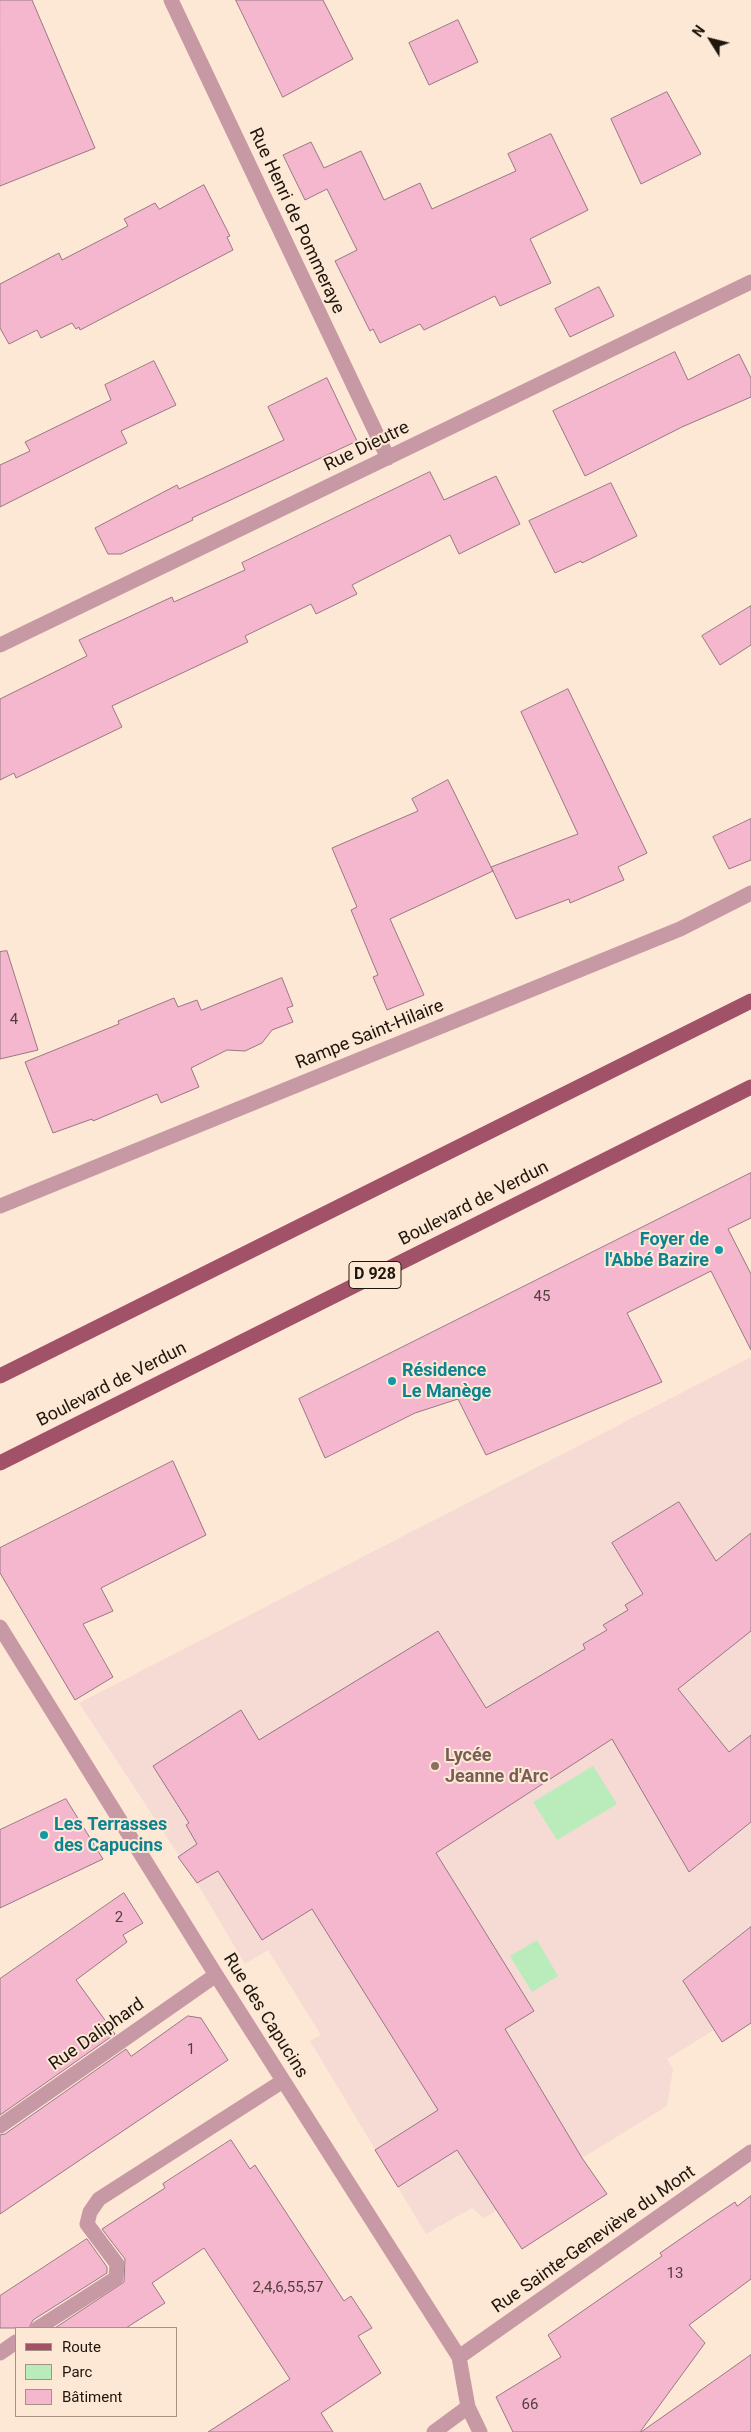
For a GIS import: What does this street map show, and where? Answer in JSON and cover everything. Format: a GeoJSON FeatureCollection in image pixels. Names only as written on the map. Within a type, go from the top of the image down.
{"type":"FeatureCollection","features":[{"type":"Feature","properties":{"kind":"main road"},"geometry":{"type":"LineString","coordinates":[[0,1376],[751,1001]]}},
{"type":"Feature","properties":{"kind":"main road","name":"Boulevard de Verdun"},"geometry":{"type":"LineString","coordinates":[[0,1463],[751,1086]]}},
{"type":"Feature","properties":{"kind":"street","name":"Rue Henri de Pommeraye"},"geometry":{"type":"LineString","coordinates":[[171,0],[388,458]]}},
{"type":"Feature","properties":{"kind":"street","name":"Rue Dieutre"},"geometry":{"type":"LineString","coordinates":[[0,646],[751,282]]}},
{"type":"Feature","properties":{"kind":"street","name":"Rampe Saint-Hilaire"},"geometry":{"type":"LineString","coordinates":[[0,1206],[680,929],[751,893]]}},
{"type":"Feature","properties":{"kind":"street","name":"Rue des Capucins"},"geometry":{"type":"LineString","coordinates":[[0,1627],[216,1975],[459,2357],[468,2407],[480,2432]]}},
{"type":"Feature","properties":{"kind":"street","name":"Rue Daliphard"},"geometry":{"type":"LineString","coordinates":[[0,2126],[216,1975]]}},
{"type":"Feature","properties":{"kind":"street"},"geometry":{"type":"LineString","coordinates":[[40,2327],[116,2278],[117,2264],[87,2224],[90,2212],[98,2199],[283,2081]]}},
{"type":"Feature","properties":{"kind":"street","name":"Rue Sainte-Geneviève du Mont"},"geometry":{"type":"LineString","coordinates":[[459,2357],[751,2152]]}},
{"type":"Feature","properties":{"kind":"street"},"geometry":{"type":"LineString","coordinates":[[0,2353],[15,2343]]}},
{"type":"Feature","properties":{"kind":"street"},"geometry":{"type":"LineString","coordinates":[[434,2432],[468,2407]]}},
{"type":"Feature","properties":{"kind":"shaded area","name":"Lycée Jeanne d'Arc"},"geometry":{"type":"Polygon","coordinates":[[[751,1357],[751,2023],[722,2042],[714,2030],[667,2059],[673,2069],[667,2106],[484,2218],[472,2208],[426,2234],[310,2041],[321,2035],[268,1950],[245,1964],[197,1883],[79,1703],[751,1357]]]}},
{"type":"Feature","properties":{"kind":"green space"},"geometry":{"type":"Polygon","coordinates":[[[593,1766],[617,1804],[557,1840],[533,1802],[593,1766]]]}},
{"type":"Feature","properties":{"kind":"green space"},"geometry":{"type":"Polygon","coordinates":[[[537,1940],[558,1976],[532,1992],[510,1956],[537,1940]]]}},
{"type":"Feature","properties":{"kind":"building"},"geometry":{"type":"Polygon","coordinates":[[[0,0],[32,0],[95,148],[0,186],[0,0]]]}},
{"type":"Feature","properties":{"kind":"building"},"geometry":{"type":"Polygon","coordinates":[[[236,0],[323,0],[353,59],[283,97],[236,0]]]}},
{"type":"Feature","properties":{"kind":"building"},"geometry":{"type":"Polygon","coordinates":[[[458,20],[478,62],[429,85],[409,43],[458,20]]]}},
{"type":"Feature","properties":{"kind":"building"},"geometry":{"type":"Polygon","coordinates":[[[667,92],[701,154],[641,184],[611,119],[667,92]]]}},
{"type":"Feature","properties":{"kind":"building"},"geometry":{"type":"Polygon","coordinates":[[[551,134],[588,210],[530,239],[551,283],[500,306],[495,296],[424,330],[420,324],[380,343],[373,329],[370,331],[335,261],[357,250],[327,189],[305,200],[283,155],[311,142],[324,168],[361,151],[384,200],[420,183],[432,209],[516,171],[508,154],[551,134]]]}},
{"type":"Feature","properties":{"kind":"building"},"geometry":{"type":"Polygon","coordinates":[[[204,185],[230,236],[227,237],[233,250],[80,330],[79,327],[76,329],[72,323],[41,338],[37,330],[9,344],[0,328],[0,284],[59,253],[62,260],[128,226],[124,219],[155,203],[159,209],[204,185]]]}},
{"type":"Feature","properties":{"kind":"building"},"geometry":{"type":"Polygon","coordinates":[[[599,287],[614,316],[570,337],[555,309],[599,287]]]}},
{"type":"Feature","properties":{"kind":"building"},"geometry":{"type":"Polygon","coordinates":[[[675,352],[688,380],[739,354],[751,378],[751,397],[682,427],[585,476],[553,411],[675,352]]]}},
{"type":"Feature","properties":{"kind":"building"},"geometry":{"type":"Polygon","coordinates":[[[154,361],[176,405],[121,431],[127,443],[0,507],[0,465],[30,451],[25,442],[111,400],[105,385],[154,361]]]}},
{"type":"Feature","properties":{"kind":"building"},"geometry":{"type":"Polygon","coordinates":[[[327,378],[357,441],[192,518],[193,520],[121,554],[108,554],[95,528],[177,485],[179,489],[284,440],[268,407],[327,378]]]}},
{"type":"Feature","properties":{"kind":"building"},"geometry":{"type":"Polygon","coordinates":[[[430,472],[444,500],[496,476],[520,524],[459,554],[450,535],[352,585],[357,594],[316,614],[311,604],[245,636],[248,642],[112,706],[122,727],[16,778],[14,773],[0,780],[0,699],[87,656],[79,640],[172,597],[174,602],[245,570],[242,563],[430,472]]]}},
{"type":"Feature","properties":{"kind":"building"},"geometry":{"type":"Polygon","coordinates":[[[611,483],[637,536],[582,563],[581,561],[555,573],[529,521],[611,483]]]}},
{"type":"Feature","properties":{"kind":"building"},"geometry":{"type":"Polygon","coordinates":[[[751,606],[751,645],[720,665],[702,636],[751,606]]]}},
{"type":"Feature","properties":{"kind":"building"},"geometry":{"type":"Polygon","coordinates":[[[568,689],[647,853],[618,867],[624,880],[570,903],[569,899],[516,919],[491,867],[578,834],[521,712],[568,689]]]}},
{"type":"Feature","properties":{"kind":"building"},"geometry":{"type":"Polygon","coordinates":[[[448,780],[493,871],[390,919],[424,995],[387,1010],[373,977],[378,975],[351,910],[357,907],[332,848],[418,811],[412,799],[448,780]]]}},
{"type":"Feature","properties":{"kind":"building"},"geometry":{"type":"Polygon","coordinates":[[[751,819],[751,860],[729,869],[713,837],[751,819]]]}},
{"type":"Feature","properties":{"kind":"building"},"geometry":{"type":"Polygon","coordinates":[[[7,951],[38,1050],[0,1059],[0,952],[7,951]]]}},
{"type":"Feature","properties":{"kind":"building"},"geometry":{"type":"Polygon","coordinates":[[[282,978],[293,1006],[287,1008],[293,1022],[272,1030],[262,1043],[245,1051],[227,1050],[191,1068],[199,1087],[161,1103],[157,1094],[93,1121],[92,1119],[53,1133],[25,1062],[119,1024],[118,1021],[174,998],[178,1007],[197,1000],[201,1010],[282,978]]]}},
{"type":"Feature","properties":{"kind":"building"},"geometry":{"type":"Polygon","coordinates":[[[751,1173],[751,1218],[728,1229],[751,1274],[751,1350],[711,1271],[627,1313],[662,1382],[486,1455],[458,1399],[415,1413],[325,1458],[299,1399],[751,1173]]]}},
{"type":"Feature","properties":{"kind":"building"},"geometry":{"type":"Polygon","coordinates":[[[173,1461],[206,1535],[101,1588],[113,1611],[83,1624],[113,1677],[75,1700],[0,1573],[0,1548],[173,1461]]]}},
{"type":"Feature","properties":{"kind":"building"},"geometry":{"type":"Polygon","coordinates":[[[679,1502],[716,1561],[751,1533],[751,1631],[678,1689],[729,1752],[751,1735],[751,1822],[689,1872],[612,1739],[436,1853],[534,2011],[505,2029],[582,2158],[607,2194],[522,2249],[457,2150],[398,2187],[375,2150],[438,2110],[312,1909],[262,1940],[218,1871],[197,1883],[178,1857],[197,1844],[186,1825],[189,1823],[153,1766],[241,1710],[259,1740],[438,1631],[486,1708],[585,1649],[583,1644],[607,1630],[603,1625],[628,1610],[625,1605],[643,1594],[612,1543],[679,1502]]]}},
{"type":"Feature","properties":{"kind":"building","name":"Les Terrasses des Capucins"},"geometry":{"type":"Polygon","coordinates":[[[66,1799],[103,1859],[0,1908],[0,1830],[66,1799]]]}},
{"type":"Feature","properties":{"kind":"building"},"geometry":{"type":"Polygon","coordinates":[[[124,1893],[143,1923],[123,1935],[127,1942],[76,1980],[115,2034],[0,2115],[0,1979],[124,1893]]]}},
{"type":"Feature","properties":{"kind":"building"},"geometry":{"type":"Polygon","coordinates":[[[751,1927],[751,2023],[722,2042],[683,1981],[751,1927]]]}},
{"type":"Feature","properties":{"kind":"building"},"geometry":{"type":"Polygon","coordinates":[[[188,2016],[201,2018],[228,2060],[0,2214],[0,2135],[5,2134],[126,2049],[131,2056],[188,2016]]]}},
{"type":"Feature","properties":{"kind":"building"},"geometry":{"type":"Polygon","coordinates":[[[231,2140],[250,2169],[255,2165],[344,2301],[351,2296],[372,2328],[358,2336],[381,2373],[321,2413],[333,2432],[208,2432],[290,2379],[204,2248],[152,2283],[165,2303],[128,2327],[56,2327],[124,2282],[125,2259],[102,2229],[165,2188],[163,2184],[231,2140]]]}},
{"type":"Feature","properties":{"kind":"building"},"geometry":{"type":"Polygon","coordinates":[[[751,2196],[751,2279],[689,2325],[705,2343],[640,2432],[513,2432],[496,2397],[561,2357],[548,2335],[662,2256],[660,2253],[705,2222],[735,2202],[737,2206],[751,2196]]]}},
{"type":"Feature","properties":{"kind":"building"},"geometry":{"type":"Polygon","coordinates":[[[87,2239],[107,2267],[107,2273],[33,2320],[30,2327],[0,2328],[0,2296],[87,2239]]]}},
{"type":"Feature","properties":{"kind":"building"},"geometry":{"type":"Polygon","coordinates":[[[751,2355],[751,2432],[641,2432],[718,2378],[751,2355]]]}},
{"type":"Feature","properties":{"kind":"place","name":"Foyer de l'Abbé Bazire"},"geometry":{"type":"Point","coordinates":[719,1250]}},
{"type":"Feature","properties":{"kind":"place","name":"Résidence Le Manège"},"geometry":{"type":"Point","coordinates":[392,1381]}},
{"type":"Feature","properties":{"kind":"place","name":"Lycée Jeanne d'Arc"},"geometry":{"type":"Point","coordinates":[435,1766]}},
{"type":"Feature","properties":{"kind":"place","name":"Les Terrasses des Capucins"},"geometry":{"type":"Point","coordinates":[44,1835]}}]}
